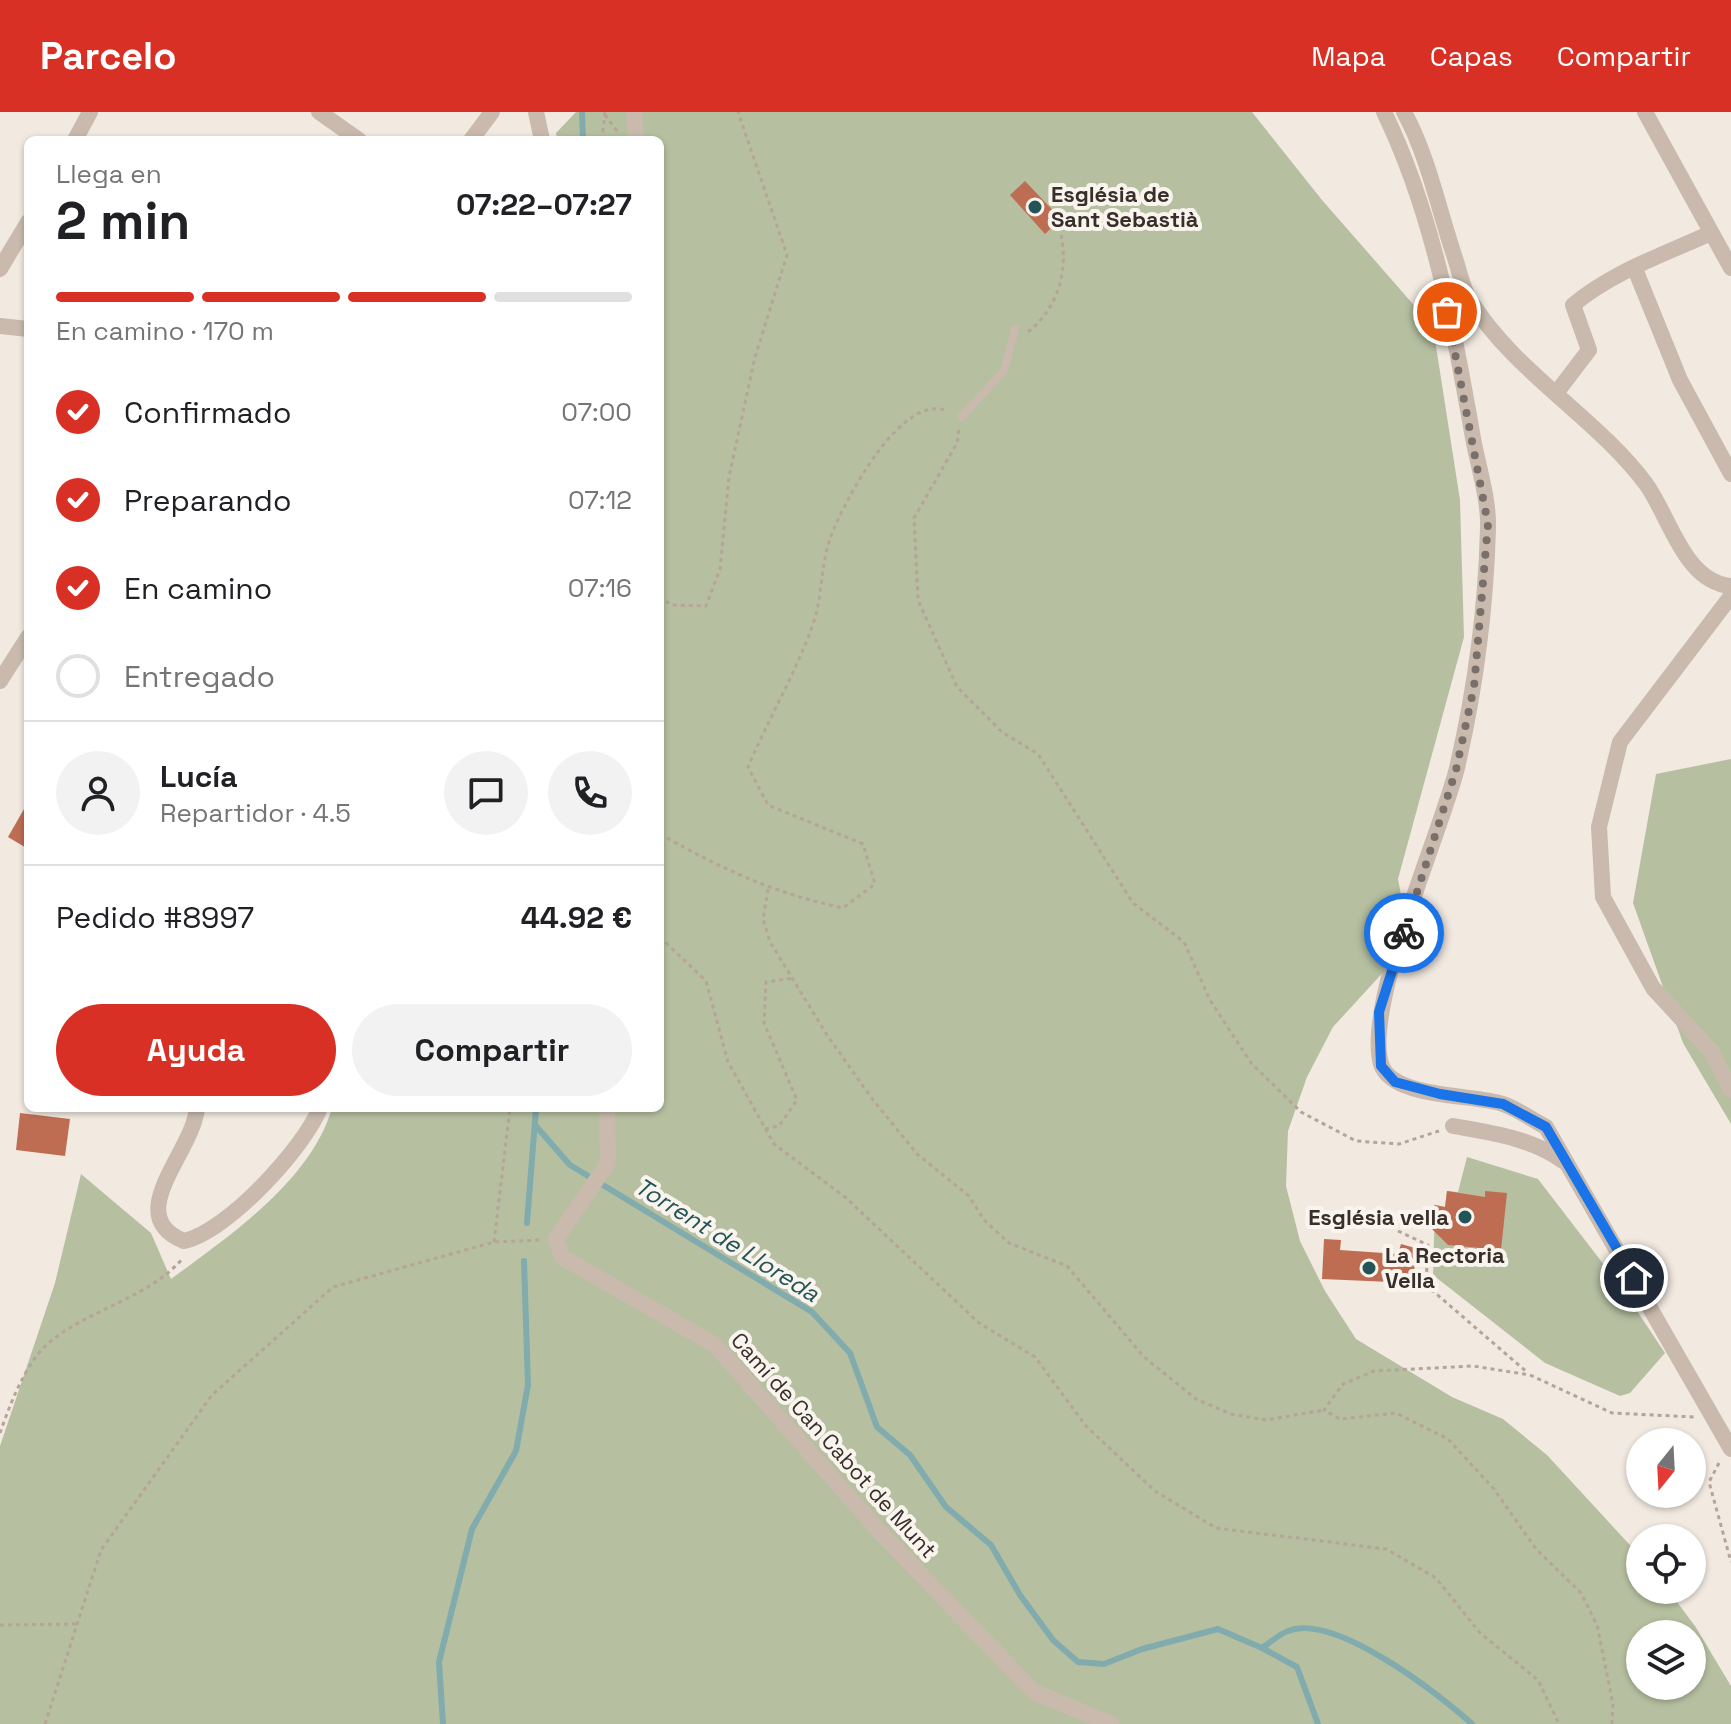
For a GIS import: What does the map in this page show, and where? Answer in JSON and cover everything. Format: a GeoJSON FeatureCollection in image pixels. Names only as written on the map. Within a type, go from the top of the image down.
{"type":"FeatureCollection","features":[{"type":"Feature","properties":{"kind":"street"},"geometry":{"type":"LineString","coordinates":[[77,136],[90,112]]}},
{"type":"Feature","properties":{"kind":"street"},"geometry":{"type":"LineString","coordinates":[[319,112],[353,136]]}},
{"type":"Feature","properties":{"kind":"street"},"geometry":{"type":"LineString","coordinates":[[474,136],[492,112]]}},
{"type":"Feature","properties":{"kind":"street"},"geometry":{"type":"LineString","coordinates":[[536,112],[541,136]]}},
{"type":"Feature","properties":{"kind":"street"},"geometry":{"type":"LineString","coordinates":[[628,136],[634,112]]}},
{"type":"Feature","properties":{"kind":"street"},"geometry":{"type":"LineString","coordinates":[[1384,112],[1404,152],[1433,252],[1461,371],[1488,524],[1474,687],[1456,770],[1379,1012],[1381,1066],[1395,1082],[1440,1094],[1503,1104],[1546,1127],[1713,1416],[1728,1454]]}},
{"type":"Feature","properties":{"kind":"street"},"geometry":{"type":"LineString","coordinates":[[1404,112],[1418,139],[1469,299],[1506,344],[1646,484],[1693,567],[1717,585],[1731,586]]}},
{"type":"Feature","properties":{"kind":"street"},"geometry":{"type":"LineString","coordinates":[[1645,112],[1731,268]]}},
{"type":"Feature","properties":{"kind":"street"},"geometry":{"type":"LineString","coordinates":[[0,269],[24,229]]}},
{"type":"Feature","properties":{"kind":"street"},"geometry":{"type":"LineString","coordinates":[[1557,392],[1589,350],[1573,305],[1588,293],[1711,233]]}},
{"type":"Feature","properties":{"kind":"street"},"geometry":{"type":"LineString","coordinates":[[1635,269],[1680,380],[1731,474]]}},
{"type":"Feature","properties":{"kind":"street"},"geometry":{"type":"LineString","coordinates":[[0,326],[24,329]]}},
{"type":"Feature","properties":{"kind":"street"},"geometry":{"type":"LineString","coordinates":[[1731,596],[1620,742],[1599,827],[1603,897],[1610,911],[1653,988],[1711,1051],[1731,1090]]}},
{"type":"Feature","properties":{"kind":"street"},"geometry":{"type":"LineString","coordinates":[[0,681],[24,643]]}},
{"type":"Feature","properties":{"kind":"street"},"geometry":{"type":"LineString","coordinates":[[197,1112],[195,1125],[178,1161],[161,1186],[157,1203],[160,1219],[170,1235],[184,1241],[202,1238],[214,1230],[298,1148],[318,1112]]}},
{"type":"Feature","properties":{"kind":"street"},"geometry":{"type":"LineString","coordinates":[[556,1239],[608,1163],[607,1112]]}},
{"type":"Feature","properties":{"kind":"street"},"geometry":{"type":"LineString","coordinates":[[1453,1126],[1510,1136],[1544,1148],[1571,1167]]}},
{"type":"Feature","properties":{"kind":"street","name":"Camí de Can Cabot de Munt"},"geometry":{"type":"LineString","coordinates":[[556,1239],[562,1257],[715,1345],[879,1531],[1034,1692],[1111,1724]]}},
{"type":"Feature","properties":{"kind":"lane"},"geometry":{"type":"LineString","coordinates":[[961,417],[1004,371],[1015,329]]}},
{"type":"Feature","properties":{"kind":"path"},"geometry":{"type":"LineString","coordinates":[[664,599],[671,605],[706,606],[720,569],[729,477],[755,357],[787,255],[738,112]]}},
{"type":"Feature","properties":{"kind":"path"},"geometry":{"type":"LineString","coordinates":[[605,114],[627,136]]}},
{"type":"Feature","properties":{"kind":"path"},"geometry":{"type":"LineString","coordinates":[[602,136],[605,114]]}},
{"type":"Feature","properties":{"kind":"path"},"geometry":{"type":"LineString","coordinates":[[1026,334],[1041,321],[1056,296],[1067,258],[1060,230]]}},
{"type":"Feature","properties":{"kind":"path"},"geometry":{"type":"LineString","coordinates":[[664,836],[714,864],[790,897],[843,908],[875,884],[863,844],[768,805],[748,767],[813,625],[830,539],[858,477],[912,415],[939,408],[961,417],[957,443],[914,518],[918,600],[957,687],[1002,732],[1038,754],[1133,903],[1184,942],[1210,1000],[1251,1063],[1301,1112],[1356,1141],[1399,1144],[1453,1126]]}},
{"type":"Feature","properties":{"kind":"path"},"geometry":{"type":"LineString","coordinates":[[768,887],[763,919],[781,961],[870,1096],[917,1154],[969,1196],[984,1220],[1009,1243],[1067,1266],[1144,1357],[1196,1399],[1231,1414],[1266,1420],[1324,1410],[1340,1419],[1396,1413],[1448,1439],[1494,1489],[1536,1549],[1581,1593],[1597,1625],[1613,1704],[1612,1724]]}},
{"type":"Feature","properties":{"kind":"path"},"geometry":{"type":"LineString","coordinates":[[664,941],[706,981],[728,1062],[774,1144],[845,1197],[979,1323],[1035,1357],[1086,1426],[1155,1491],[1216,1528],[1386,1549],[1436,1578],[1480,1633],[1538,1680],[1559,1724]]}},
{"type":"Feature","properties":{"kind":"path"},"geometry":{"type":"LineString","coordinates":[[765,1129],[779,1126],[797,1100],[764,1023],[766,982],[794,978]]}},
{"type":"Feature","properties":{"kind":"path"},"geometry":{"type":"LineString","coordinates":[[494,1242],[510,1112]]}},
{"type":"Feature","properties":{"kind":"path"},"geometry":{"type":"LineString","coordinates":[[1398,1231],[1428,1245],[1426,1285],[1530,1375]]}},
{"type":"Feature","properties":{"kind":"path"},"geometry":{"type":"LineString","coordinates":[[0,1433],[20,1385],[39,1353],[175,1269],[202,1238]]}},
{"type":"Feature","properties":{"kind":"path"},"geometry":{"type":"LineString","coordinates":[[45,1724],[101,1550],[212,1395],[333,1287],[494,1242],[556,1239]]}},
{"type":"Feature","properties":{"kind":"path"},"geometry":{"type":"LineString","coordinates":[[1324,1410],[1343,1384],[1374,1371],[1473,1366],[1530,1375],[1612,1413],[1644,1417],[1713,1416]]}},
{"type":"Feature","properties":{"kind":"path"},"geometry":{"type":"LineString","coordinates":[[1728,1454],[1709,1482],[1731,1562]]}},
{"type":"Feature","properties":{"kind":"path"},"geometry":{"type":"LineString","coordinates":[[0,1625],[76,1624]]}},
{"type":"Feature","properties":{"kind":"green space"},"geometry":{"type":"Polygon","coordinates":[[[576,112],[1252,112],[1322,200],[1433,327],[1460,500],[1464,637],[1398,879],[1410,943],[1333,1027],[1307,1077],[1288,1131],[1286,1186],[1300,1241],[1325,1291],[1356,1339],[1452,1397],[1503,1419],[1547,1455],[1626,1541],[1626,1604],[1678,1604],[1690,1620],[1626,1620],[1626,1700],[1706,1700],[1706,1644],[1731,1686],[1731,1724],[0,1724],[0,1446],[55,1283],[81,1174],[151,1233],[171,1279],[241,1226],[287,1183],[306,1160],[330,1112],[664,1112],[664,136],[556,136],[556,133],[576,112]]]}},
{"type":"Feature","properties":{"kind":"green space"},"geometry":{"type":"Polygon","coordinates":[[[1731,759],[1731,1124],[1683,1043],[1633,903],[1656,774],[1731,759]]]}},
{"type":"Feature","properties":{"kind":"green space"},"geometry":{"type":"Polygon","coordinates":[[[1467,1157],[1538,1179],[1621,1287],[1665,1353],[1630,1393],[1620,1396],[1545,1363],[1433,1275],[1435,1205],[1445,1207],[1447,1191],[1458,1192],[1467,1157]]]}},
{"type":"Feature","properties":{"kind":"building","name":"Església de Sant Sebastià"},"geometry":{"type":"Polygon","coordinates":[[[1025,181],[1061,219],[1045,234],[1010,195],[1025,181]]]}},
{"type":"Feature","properties":{"kind":"building"},"geometry":{"type":"Polygon","coordinates":[[[24,809],[24,847],[8,837],[24,809]]]}},
{"type":"Feature","properties":{"kind":"building"},"geometry":{"type":"Polygon","coordinates":[[[20,1113],[70,1119],[65,1156],[16,1150],[20,1113]]]}},
{"type":"Feature","properties":{"kind":"building","name":"Església vella"},"geometry":{"type":"Polygon","coordinates":[[[1447,1191],[1485,1197],[1485,1191],[1507,1193],[1501,1250],[1448,1245],[1425,1222],[1428,1211],[1435,1205],[1445,1207],[1447,1191]]]}},
{"type":"Feature","properties":{"kind":"building","name":"La Rectoria Vella"},"geometry":{"type":"Polygon","coordinates":[[[1324,1239],[1341,1240],[1340,1250],[1398,1254],[1401,1244],[1415,1248],[1414,1283],[1322,1279],[1324,1239]]]}},
{"type":"Feature","properties":{"kind":"waterway"},"geometry":{"type":"LineString","coordinates":[[582,112],[583,136]]}},
{"type":"Feature","properties":{"kind":"waterway"},"geometry":{"type":"LineString","coordinates":[[527,1223],[536,1112]]}},
{"type":"Feature","properties":{"kind":"waterway","name":"Torrent de Lloreda"},"geometry":{"type":"LineString","coordinates":[[535,1125],[570,1165],[812,1312],[850,1353],[877,1427],[910,1455],[946,1507],[991,1545],[1020,1595],[1053,1640],[1078,1662],[1104,1664],[1142,1649],[1218,1629],[1262,1648],[1285,1632],[1308,1628],[1332,1633],[1385,1659],[1436,1694],[1472,1724]]}},
{"type":"Feature","properties":{"kind":"waterway"},"geometry":{"type":"LineString","coordinates":[[443,1724],[439,1662],[472,1529],[516,1451],[528,1385],[524,1261]]}},
{"type":"Feature","properties":{"kind":"waterway"},"geometry":{"type":"LineString","coordinates":[[1262,1648],[1297,1667],[1318,1724]]}},
{"type":"Feature","properties":{"kind":"way so far"},"geometry":{"type":"LineString","coordinates":[[1404,933],[1456,770],[1474,687],[1488,524],[1461,371],[1447,312]]}},
{"type":"Feature","properties":{"kind":"place","name":"Església de Sant Sebastià"},"geometry":{"type":"Point","coordinates":[1035,207]}},
{"type":"Feature","properties":{"kind":"place","name":"Església vella"},"geometry":{"type":"Point","coordinates":[1465,1217]}},
{"type":"Feature","properties":{"kind":"place","name":"La Rectoria Vella"},"geometry":{"type":"Point","coordinates":[1369,1268]}},
{"type":"Feature","properties":{"kind":"route"},"geometry":{"type":"LineString","coordinates":[[1404,933],[1379,1012],[1381,1066],[1395,1082],[1440,1094],[1503,1104],[1546,1127],[1634,1278]]}}]}
